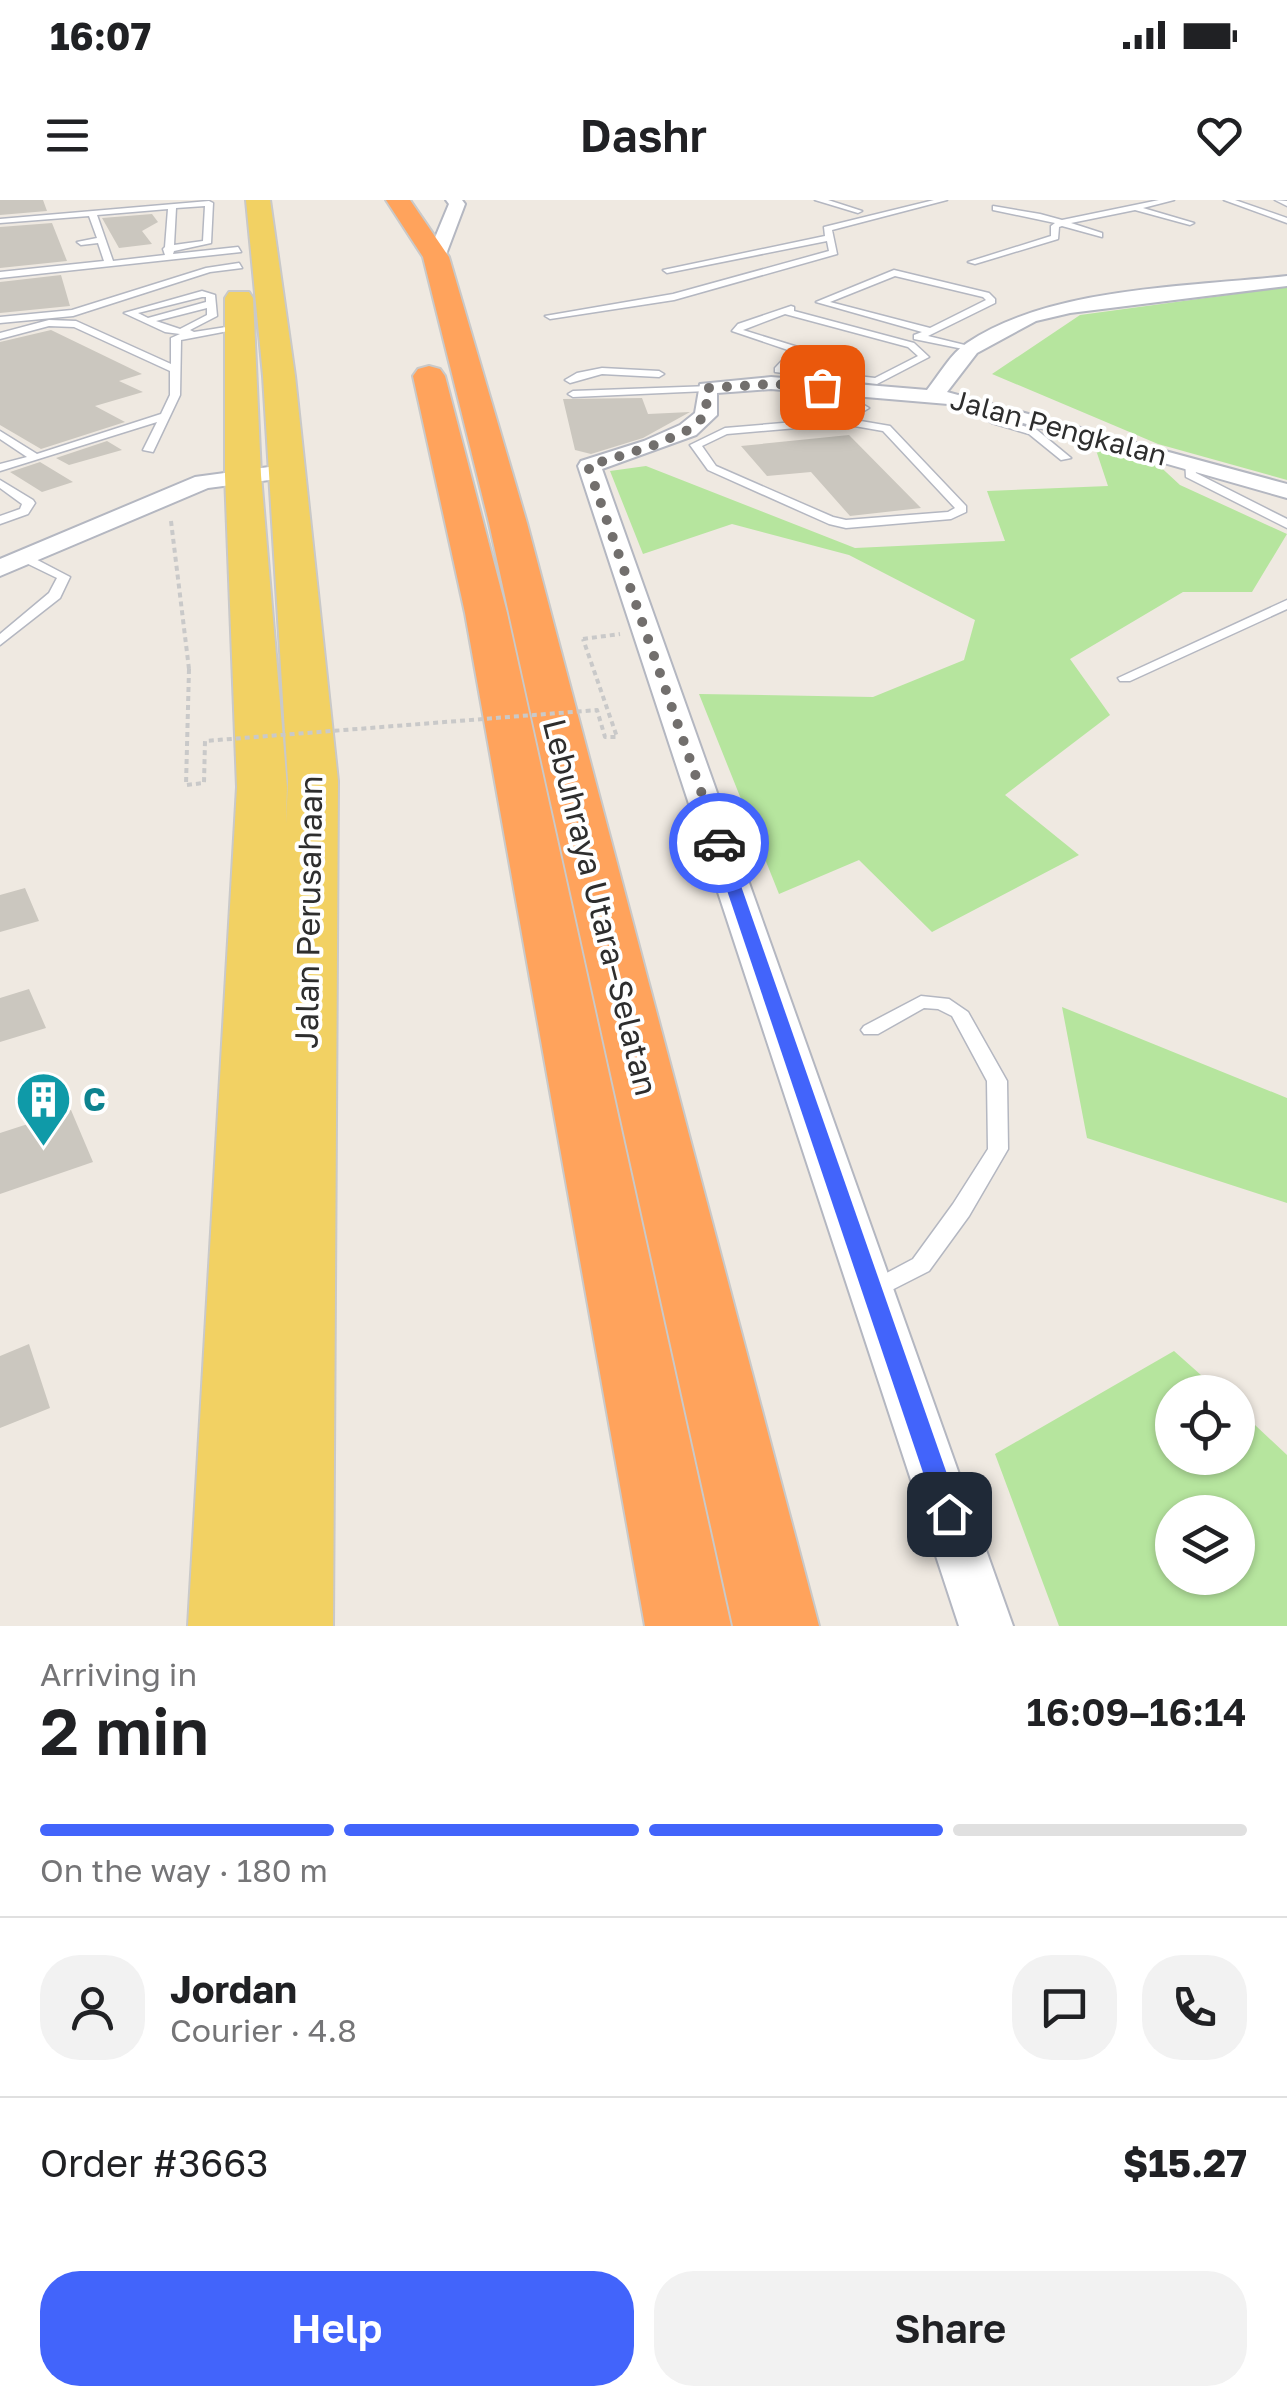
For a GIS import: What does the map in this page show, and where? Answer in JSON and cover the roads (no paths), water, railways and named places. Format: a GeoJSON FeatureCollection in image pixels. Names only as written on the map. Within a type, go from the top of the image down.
{"type":"FeatureCollection","features":[{"type":"Feature","properties":{"kind":"highway","name":"Lebuhraya Utara–Selatan"},"geometry":{"type":"LineString","coordinates":[[364,200],[407,282],[486,613],[688,1626]]}},
{"type":"Feature","properties":{"kind":"highway","name":"Lebuhraya Utara–Selatan"},"geometry":{"type":"LineString","coordinates":[[398,200],[436,256],[508,523],[776,1626]]}},
{"type":"Feature","properties":{"kind":"main road","name":"Jalan Perusahaan"},"geometry":{"type":"LineString","coordinates":[[238,200],[239,328],[264,473],[294,598],[312,781],[290,1626]]}},
{"type":"Feature","properties":{"kind":"main road","name":"Jalan Perusahaan"},"geometry":{"type":"LineString","coordinates":[[230,1626],[262,787],[264,473],[280,376],[258,200]]}},
{"type":"Feature","properties":{"kind":"street"},"geometry":{"type":"LineString","coordinates":[[436,256],[456,201]]}},
{"type":"Feature","properties":{"kind":"street"},"geometry":{"type":"LineString","coordinates":[[934,395],[970,348],[1029,317],[1070,307],[1287,281]]}},
{"type":"Feature","properties":{"kind":"street"},"geometry":{"type":"LineString","coordinates":[[707,388],[706,415],[688,430],[588,466],[874,1290],[986,1626]]}},
{"type":"Feature","properties":{"kind":"street","name":"Jalan Pengkalan"},"geometry":{"type":"LineString","coordinates":[[707,388],[961,399],[1287,491]]}},
{"type":"Feature","properties":{"kind":"street"},"geometry":{"type":"LineString","coordinates":[[0,568],[202,482],[264,473]]}},
{"type":"Feature","properties":{"kind":"lane"},"geometry":{"type":"LineString","coordinates":[[820,200],[858,211]]}},
{"type":"Feature","properties":{"kind":"lane"},"geometry":{"type":"LineString","coordinates":[[914,200],[928,204]]}},
{"type":"Feature","properties":{"kind":"lane"},"geometry":{"type":"LineString","coordinates":[[550,316],[674,298],[834,252],[826,229],[943,200]]}},
{"type":"Feature","properties":{"kind":"lane"},"geometry":{"type":"LineString","coordinates":[[972,262],[1055,237],[1056,226],[1065,222],[1170,200]]}},
{"type":"Feature","properties":{"kind":"lane"},"geometry":{"type":"LineString","coordinates":[[1228,200],[1287,221]]}},
{"type":"Feature","properties":{"kind":"lane"},"geometry":{"type":"LineString","coordinates":[[1278,200],[1287,204]]}},
{"type":"Feature","properties":{"kind":"lane"},"geometry":{"type":"LineString","coordinates":[[168,253],[170,202]]}},
{"type":"Feature","properties":{"kind":"lane"},"geometry":{"type":"LineString","coordinates":[[0,218],[170,202]]}},
{"type":"Feature","properties":{"kind":"lane"},"geometry":{"type":"LineString","coordinates":[[0,218],[209,202],[207,244],[109,263],[0,275]]}},
{"type":"Feature","properties":{"kind":"lane"},"geometry":{"type":"LineString","coordinates":[[996,208],[1065,222],[1099,235]]}},
{"type":"Feature","properties":{"kind":"lane"},"geometry":{"type":"LineString","coordinates":[[1133,208],[1190,223]]}},
{"type":"Feature","properties":{"kind":"lane"},"geometry":{"type":"LineString","coordinates":[[92,212],[109,263]]}},
{"type":"Feature","properties":{"kind":"lane"},"geometry":{"type":"LineString","coordinates":[[667,270],[830,238]]}},
{"type":"Feature","properties":{"kind":"lane"},"geometry":{"type":"LineString","coordinates":[[81,242],[103,240]]}},
{"type":"Feature","properties":{"kind":"lane"},"geometry":{"type":"LineString","coordinates":[[168,253],[238,258]]}},
{"type":"Feature","properties":{"kind":"lane"},"geometry":{"type":"LineString","coordinates":[[0,320],[73,313],[238,258]]}},
{"type":"Feature","properties":{"kind":"lane"},"geometry":{"type":"LineString","coordinates":[[918,337],[931,331],[992,301],[992,298],[894,273],[821,302],[931,331]]}},
{"type":"Feature","properties":{"kind":"lane"},"geometry":{"type":"LineString","coordinates":[[98,290],[130,297]]}},
{"type":"Feature","properties":{"kind":"lane"},"geometry":{"type":"LineString","coordinates":[[150,450],[175,395],[176,338],[186,332],[212,316],[210,295],[130,313],[186,332],[239,328]]}},
{"type":"Feature","properties":{"kind":"lane"},"geometry":{"type":"LineString","coordinates":[[146,321],[210,304]]}},
{"type":"Feature","properties":{"kind":"lane"},"geometry":{"type":"LineString","coordinates":[[784,307],[910,346],[924,356],[876,380],[779,370],[798,350],[737,331],[784,307],[970,348]]}},
{"type":"Feature","properties":{"kind":"lane"},"geometry":{"type":"LineString","coordinates":[[0,336],[49,324],[76,324],[176,370]]}},
{"type":"Feature","properties":{"kind":"lane"},"geometry":{"type":"LineString","coordinates":[[644,366],[657,369],[663,381],[707,388]]}},
{"type":"Feature","properties":{"kind":"lane"},"geometry":{"type":"LineString","coordinates":[[570,380],[584,372],[606,370],[659,374]]}},
{"type":"Feature","properties":{"kind":"lane"},"geometry":{"type":"LineString","coordinates":[[573,394],[707,388]]}},
{"type":"Feature","properties":{"kind":"lane"},"geometry":{"type":"LineString","coordinates":[[786,393],[864,408]]}},
{"type":"Feature","properties":{"kind":"lane"},"geometry":{"type":"LineString","coordinates":[[786,393],[800,424]]}},
{"type":"Feature","properties":{"kind":"lane"},"geometry":{"type":"LineString","coordinates":[[961,399],[996,420],[1033,432],[1065,458]]}},
{"type":"Feature","properties":{"kind":"lane"},"geometry":{"type":"LineString","coordinates":[[0,468],[162,417]]}},
{"type":"Feature","properties":{"kind":"lane"},"geometry":{"type":"LineString","coordinates":[[843,421],[886,428],[962,509],[951,514],[863,523],[829,520],[712,468],[696,445],[725,431],[800,424],[843,421]]}},
{"type":"Feature","properties":{"kind":"lane"},"geometry":{"type":"LineString","coordinates":[[0,434],[36,458]]}},
{"type":"Feature","properties":{"kind":"lane"},"geometry":{"type":"LineString","coordinates":[[1189,462],[1190,476],[1204,485],[1287,524]]}},
{"type":"Feature","properties":{"kind":"lane"},"geometry":{"type":"LineString","coordinates":[[0,483],[29,503],[24,511],[0,520]]}},
{"type":"Feature","properties":{"kind":"lane"},"geometry":{"type":"LineString","coordinates":[[0,641],[56,595],[64,577],[24,558]]}},
{"type":"Feature","properties":{"kind":"lane"},"geometry":{"type":"LineString","coordinates":[[1126,678],[1287,604]]}},
{"type":"Feature","properties":{"kind":"lane"},"geometry":{"type":"LineString","coordinates":[[871,1030],[921,1002],[942,1003],[960,1012],[998,1081],[998,1148],[961,1210],[921,1265],[874,1290]]}},
{"type":"Feature","properties":{"kind":"place","name":"C"},"geometry":{"type":"Point","coordinates":[44,1148]}}]}
